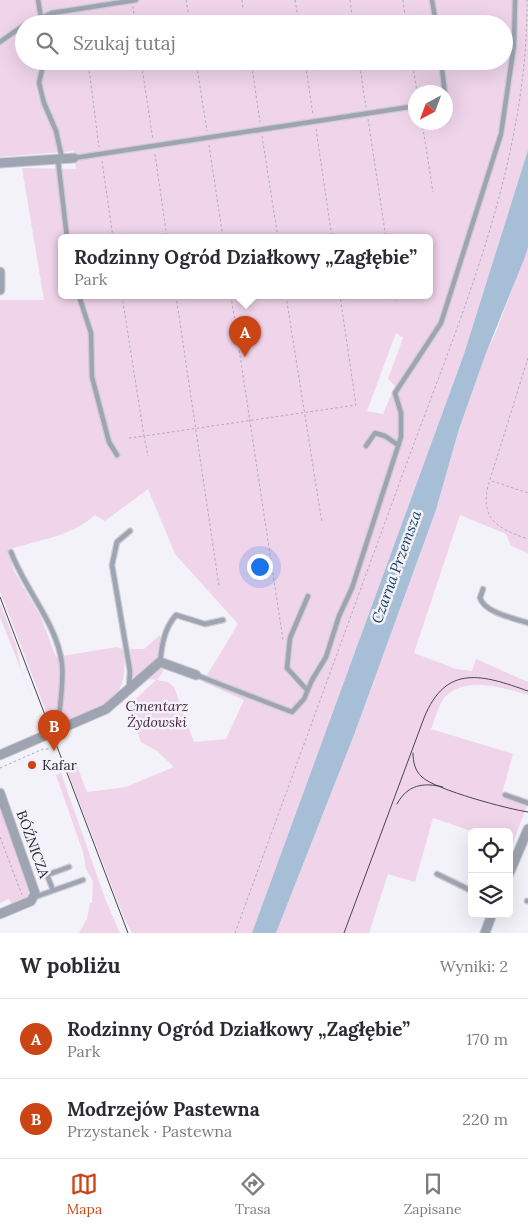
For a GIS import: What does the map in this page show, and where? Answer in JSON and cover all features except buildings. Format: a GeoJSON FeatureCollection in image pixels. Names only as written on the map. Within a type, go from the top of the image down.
{"type":"FeatureCollection","features":[{"type":"Feature","properties":{"kind":"street"},"geometry":{"type":"LineString","coordinates":[[0,163],[74,158]]}},
{"type":"Feature","properties":{"kind":"street"},"geometry":{"type":"LineString","coordinates":[[0,272],[1,290]]}},
{"type":"Feature","properties":{"kind":"street"},"geometry":{"type":"LineString","coordinates":[[0,755],[106,709],[160,662],[196,675]]}},
{"type":"Feature","properties":{"kind":"street","name":"BÓŹNICZA"},"geometry":{"type":"LineString","coordinates":[[0,793],[35,890],[33,898],[25,904],[0,914]]}},
{"type":"Feature","properties":{"kind":"street"},"geometry":{"type":"LineString","coordinates":[[509,873],[528,829]]}},
{"type":"Feature","properties":{"kind":"street"},"geometry":{"type":"LineString","coordinates":[[485,933],[491,918]]}},
{"type":"Feature","properties":{"kind":"lane"},"geometry":{"type":"LineString","coordinates":[[38,0],[40,15]]}},
{"type":"Feature","properties":{"kind":"lane"},"geometry":{"type":"LineString","coordinates":[[111,3],[116,0]]}},
{"type":"Feature","properties":{"kind":"lane"},"geometry":{"type":"LineString","coordinates":[[48,15],[134,0]]}},
{"type":"Feature","properties":{"kind":"lane"},"geometry":{"type":"LineString","coordinates":[[432,0],[434,15]]}},
{"type":"Feature","properties":{"kind":"lane"},"geometry":{"type":"LineString","coordinates":[[513,51],[515,0]]}},
{"type":"Feature","properties":{"kind":"lane"},"geometry":{"type":"LineString","coordinates":[[0,42],[15,32]]}},
{"type":"Feature","properties":{"kind":"lane"},"geometry":{"type":"LineString","coordinates":[[42,70],[39,83],[44,103],[56,131],[67,234]]}},
{"type":"Feature","properties":{"kind":"lane"},"geometry":{"type":"LineString","coordinates":[[442,70],[444,85]]}},
{"type":"Feature","properties":{"kind":"lane"},"geometry":{"type":"LineString","coordinates":[[196,675],[292,712],[300,706],[326,658],[339,616],[352,588],[401,437],[401,413],[395,393],[440,323],[461,264],[501,134],[510,70]]}},
{"type":"Feature","properties":{"kind":"lane"},"geometry":{"type":"LineString","coordinates":[[74,158],[408,107]]}},
{"type":"Feature","properties":{"kind":"lane"},"geometry":{"type":"LineString","coordinates":[[80,299],[91,333],[92,377],[110,442],[117,455]]}},
{"type":"Feature","properties":{"kind":"lane"},"geometry":{"type":"LineString","coordinates":[[366,446],[375,433],[385,436],[398,445]]}},
{"type":"Feature","properties":{"kind":"lane"},"geometry":{"type":"LineString","coordinates":[[128,691],[130,671],[112,565],[117,542],[130,531]]}},
{"type":"Feature","properties":{"kind":"lane"},"geometry":{"type":"LineString","coordinates":[[11,552],[18,570],[42,609],[62,663],[58,731]]}},
{"type":"Feature","properties":{"kind":"lane"},"geometry":{"type":"LineString","coordinates":[[483,588],[480,598],[481,603],[493,610],[528,623]]}},
{"type":"Feature","properties":{"kind":"lane"},"geometry":{"type":"LineString","coordinates":[[307,690],[287,668],[289,644],[308,596]]}},
{"type":"Feature","properties":{"kind":"lane"},"geometry":{"type":"LineString","coordinates":[[160,662],[163,639],[169,623],[176,616],[205,624],[222,620]]}},
{"type":"Feature","properties":{"kind":"lane"},"geometry":{"type":"LineString","coordinates":[[505,795],[528,803]]}},
{"type":"Feature","properties":{"kind":"lane"},"geometry":{"type":"LineString","coordinates":[[53,890],[47,875],[69,867]]}},
{"type":"Feature","properties":{"kind":"lane"},"geometry":{"type":"LineString","coordinates":[[437,874],[468,889]]}},
{"type":"Feature","properties":{"kind":"lane"},"geometry":{"type":"LineString","coordinates":[[33,898],[83,880]]}},
{"type":"Feature","properties":{"kind":"path"},"geometry":{"type":"LineString","coordinates":[[134,0],[135,15]]}},
{"type":"Feature","properties":{"kind":"path"},"geometry":{"type":"LineString","coordinates":[[186,0],[188,15]]}},
{"type":"Feature","properties":{"kind":"path"},"geometry":{"type":"LineString","coordinates":[[242,0],[243,10]]}},
{"type":"Feature","properties":{"kind":"path"},"geometry":{"type":"LineString","coordinates":[[295,0],[297,15]]}},
{"type":"Feature","properties":{"kind":"path"},"geometry":{"type":"LineString","coordinates":[[350,0],[352,15]]}},
{"type":"Feature","properties":{"kind":"path"},"geometry":{"type":"LineString","coordinates":[[403,0],[405,15]]}},
{"type":"Feature","properties":{"kind":"path"},"geometry":{"type":"LineString","coordinates":[[235,933],[464,309],[499,198],[514,140],[522,86],[527,0]]}},
{"type":"Feature","properties":{"kind":"path"},"geometry":{"type":"LineString","coordinates":[[197,70],[222,234]]}},
{"type":"Feature","properties":{"kind":"path"},"geometry":{"type":"LineString","coordinates":[[252,70],[277,234]]}},
{"type":"Feature","properties":{"kind":"path"},"geometry":{"type":"LineString","coordinates":[[306,70],[331,234]]}},
{"type":"Feature","properties":{"kind":"path"},"geometry":{"type":"LineString","coordinates":[[360,70],[385,234]]}},
{"type":"Feature","properties":{"kind":"path"},"geometry":{"type":"LineString","coordinates":[[413,70],[416,85]]}},
{"type":"Feature","properties":{"kind":"path"},"geometry":{"type":"LineString","coordinates":[[423,130],[433,192]]}},
{"type":"Feature","properties":{"kind":"path"},"geometry":{"type":"LineString","coordinates":[[122,299],[148,456]]}},
{"type":"Feature","properties":{"kind":"path"},"geometry":{"type":"LineString","coordinates":[[176,299],[219,586]]}},
{"type":"Feature","properties":{"kind":"path"},"geometry":{"type":"LineString","coordinates":[[231,299],[283,640],[289,644]]}},
{"type":"Feature","properties":{"kind":"path"},"geometry":{"type":"LineString","coordinates":[[286,299],[322,523]]}},
{"type":"Feature","properties":{"kind":"path"},"geometry":{"type":"LineString","coordinates":[[129,438],[356,405],[340,299]]}},
{"type":"Feature","properties":{"kind":"path"},"geometry":{"type":"LineString","coordinates":[[528,358],[486,502],[490,518],[507,530],[528,539]]}},
{"type":"Feature","properties":{"kind":"path"},"geometry":{"type":"LineString","coordinates":[[491,480],[528,493]]}},
{"type":"Feature","properties":{"kind":"path"},"geometry":{"type":"LineString","coordinates":[[0,768],[43,749],[50,749]]}},
{"type":"Feature","properties":{"kind":"path"},"geometry":{"type":"LineString","coordinates":[[0,837],[25,904]]}},
{"type":"Feature","properties":{"kind":"green space","name":"Cmentarz Żydowski"},"geometry":{"type":"Polygon","coordinates":[[[0,0],[528,0],[528,150],[464,354],[252,933],[132,933],[124,918],[67,770],[77,766],[87,792],[126,787],[174,767],[157,751],[141,742],[127,707],[156,680],[133,677],[130,649],[144,649],[160,635],[163,672],[157,680],[168,682],[174,687],[194,742],[226,739],[244,700],[203,682],[238,624],[175,554],[148,489],[105,521],[95,515],[75,529],[8,550],[14,571],[40,615],[56,657],[117,647],[123,649],[123,680],[111,700],[102,707],[63,725],[61,716],[55,715],[52,727],[0,591],[0,300],[44,300],[22,168],[76,169],[73,151],[0,157],[0,0]],[[396,333],[367,411],[383,414],[395,386],[388,379],[403,338],[396,333]]]}},
{"type":"Feature","properties":{"kind":"green space"},"geometry":{"type":"Polygon","coordinates":[[[528,247],[528,553],[511,546],[506,534],[460,515],[414,653],[456,669],[472,671],[476,659],[528,682],[528,695],[485,685],[464,686],[454,690],[443,700],[431,729],[513,754],[501,797],[527,806],[513,842],[513,828],[468,828],[468,830],[433,818],[415,882],[388,874],[369,933],[276,933],[354,735],[436,510],[459,429],[486,353],[496,332],[528,247]]]}},
{"type":"Feature","properties":{"kind":"green space"},"geometry":{"type":"Polygon","coordinates":[[[0,603],[16,645],[21,669],[45,730],[0,617],[0,603]]]}},
{"type":"Feature","properties":{"kind":"green space"},"geometry":{"type":"Polygon","coordinates":[[[61,773],[106,901],[120,933],[79,933],[87,919],[90,903],[92,903],[93,881],[86,869],[83,852],[56,775],[61,773]]]}},
{"type":"Feature","properties":{"kind":"green space"},"geometry":{"type":"Polygon","coordinates":[[[0,806],[30,888],[26,899],[13,906],[9,899],[0,903],[0,806]]]}},
{"type":"Feature","properties":{"kind":"water","name":"Czarna Przemsza"},"geometry":{"type":"Polygon","coordinates":[[[528,150],[528,247],[486,353],[459,429],[436,510],[354,735],[276,933],[252,933],[464,354],[528,150]]]}},
{"type":"Feature","properties":{"kind":"tram line"},"geometry":{"type":"LineString","coordinates":[[0,597],[128,933]]}},
{"type":"Feature","properties":{"kind":"tram line"},"geometry":{"type":"LineString","coordinates":[[344,933],[424,718],[433,700],[443,688],[455,681],[467,678],[496,681],[528,691]]}},
{"type":"Feature","properties":{"kind":"tram line"},"geometry":{"type":"LineString","coordinates":[[413,753],[416,769],[422,777],[430,782],[473,798],[528,812]]}},
{"type":"Feature","properties":{"kind":"tram line"},"geometry":{"type":"LineString","coordinates":[[397,804],[406,793],[416,786],[443,787]]}},
{"type":"Feature","properties":{"kind":"place","name":"Rodzinny Ogród Działkowy „Zagłębie”"},"geometry":{"type":"Point","coordinates":[245,357]}},
{"type":"Feature","properties":{"kind":"place","name":"Modrzejów Pastewna"},"geometry":{"type":"Point","coordinates":[54,751]}},
{"type":"Feature","properties":{"kind":"place","name":"Kafar"},"geometry":{"type":"Point","coordinates":[32,765]}}]}
